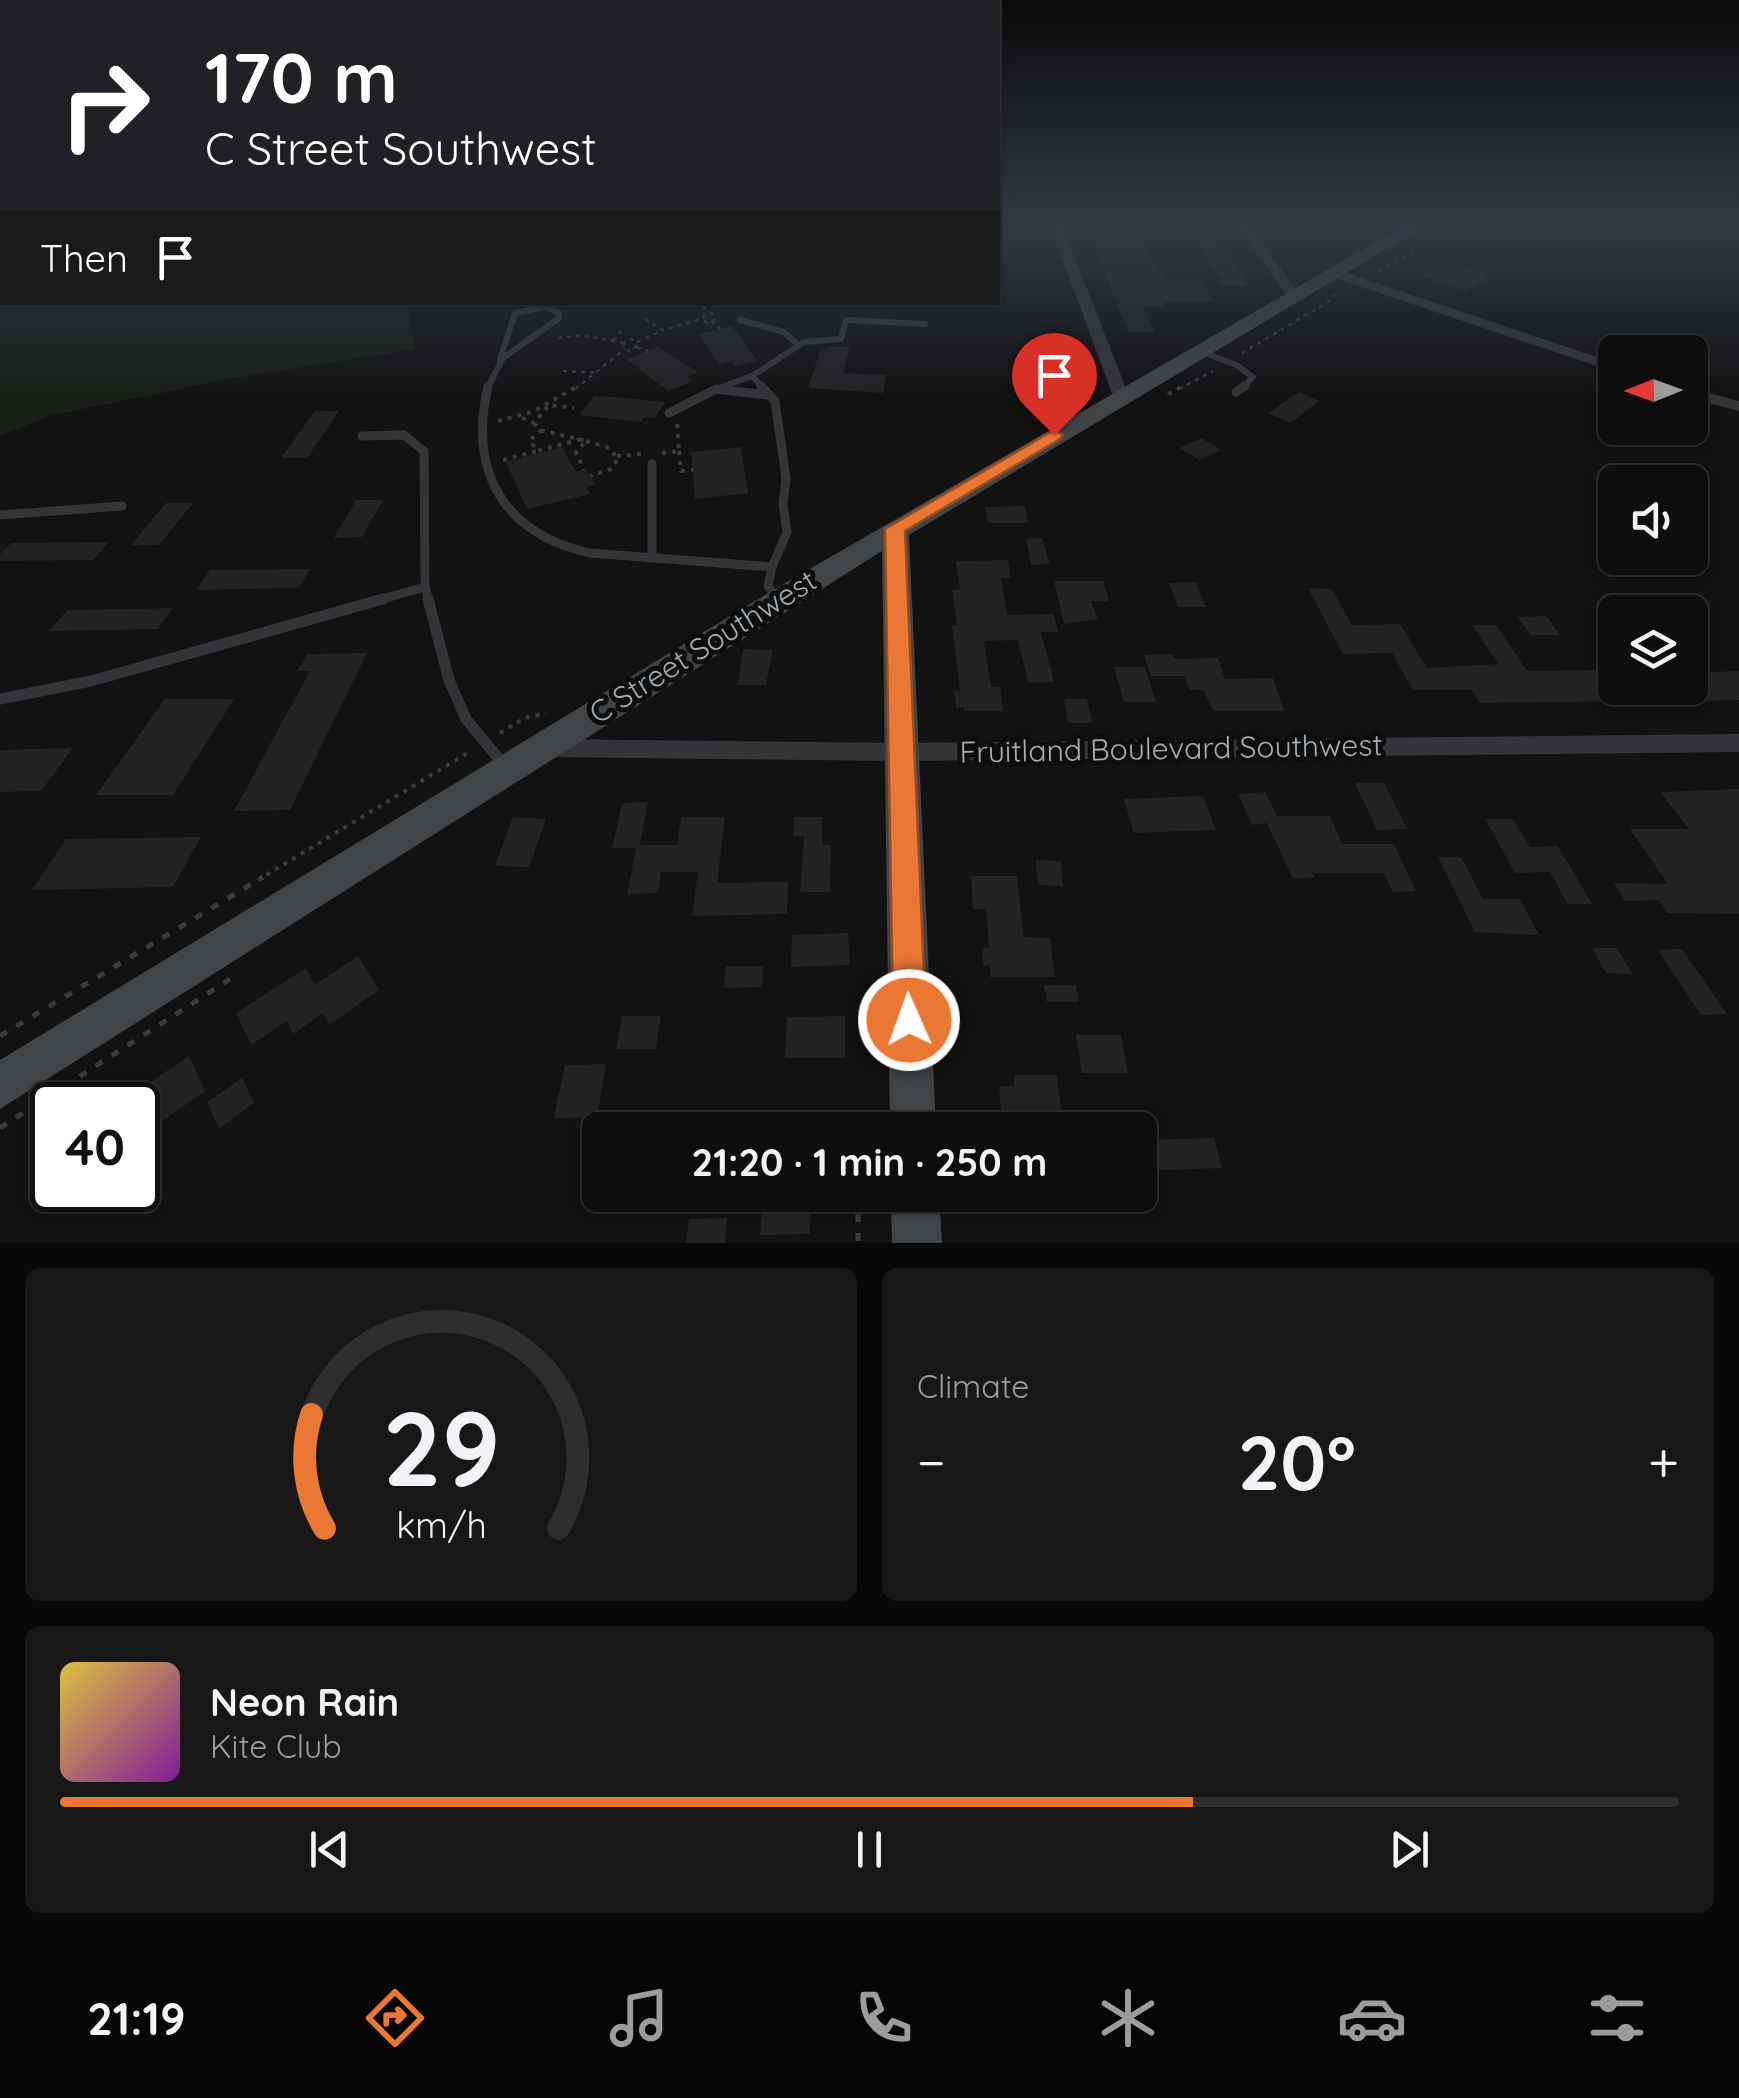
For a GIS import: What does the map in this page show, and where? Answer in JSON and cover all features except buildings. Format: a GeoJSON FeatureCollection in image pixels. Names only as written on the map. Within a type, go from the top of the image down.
{"type":"FeatureCollection","features":[{"type":"Feature","properties":{"kind":"main road","name":"C Street Southwest"},"geometry":{"type":"LineString","coordinates":[[0,1086],[496,756],[778,600],[1318,283]]}},
{"type":"Feature","properties":{"kind":"main road"},"geometry":{"type":"LineString","coordinates":[[895,529],[912,1112]]}},
{"type":"Feature","properties":{"kind":"main road"},"geometry":{"type":"LineString","coordinates":[[916,1212],[917,1243]]}},
{"type":"Feature","properties":{"kind":"street"},"geometry":{"type":"LineString","coordinates":[[1078,283],[1121,396]]}},
{"type":"Feature","properties":{"kind":"street"},"geometry":{"type":"LineString","coordinates":[[1285,283],[1294,296]]}},
{"type":"Feature","properties":{"kind":"street"},"geometry":{"type":"LineString","coordinates":[[1361,283],[1598,362]]}},
{"type":"Feature","properties":{"kind":"street"},"geometry":{"type":"LineString","coordinates":[[1708,398],[1739,406]]}},
{"type":"Feature","properties":{"kind":"street","name":"Fruitland Boulevard Southwest"},"geometry":{"type":"LineString","coordinates":[[534,733],[901,752],[1739,743]]}},
{"type":"Feature","properties":{"kind":"lane"},"geometry":{"type":"LineString","coordinates":[[504,357],[551,324],[559,312],[544,306],[516,313],[509,322],[504,357],[483,409],[487,465],[495,488],[517,519],[544,540],[577,551],[772,567]]}},
{"type":"Feature","properties":{"kind":"lane"},"geometry":{"type":"LineString","coordinates":[[740,320],[784,332],[799,346]]}},
{"type":"Feature","properties":{"kind":"lane"},"geometry":{"type":"LineString","coordinates":[[670,414],[716,388],[752,376],[799,346],[841,338],[846,320],[925,324]]}},
{"type":"Feature","properties":{"kind":"lane"},"geometry":{"type":"LineString","coordinates":[[1199,351],[1247,371],[1253,382],[1236,392]]}},
{"type":"Feature","properties":{"kind":"lane"},"geometry":{"type":"LineString","coordinates":[[752,376],[775,401],[786,478],[783,504],[788,532],[768,586],[778,600]]}},
{"type":"Feature","properties":{"kind":"lane"},"geometry":{"type":"LineString","coordinates":[[716,388],[768,395]]}},
{"type":"Feature","properties":{"kind":"lane"},"geometry":{"type":"LineString","coordinates":[[362,436],[404,435],[424,451],[425,587],[448,680],[466,719],[496,756]]}},
{"type":"Feature","properties":{"kind":"lane"},"geometry":{"type":"LineString","coordinates":[[652,464],[652,558]]}},
{"type":"Feature","properties":{"kind":"lane"},"geometry":{"type":"LineString","coordinates":[[0,514],[122,506]]}},
{"type":"Feature","properties":{"kind":"lane"},"geometry":{"type":"LineString","coordinates":[[0,699],[91,681],[425,587]]}},
{"type":"Feature","properties":{"kind":"path"},"geometry":{"type":"LineString","coordinates":[[699,305],[706,314],[716,316],[711,321]]}},
{"type":"Feature","properties":{"kind":"path"},"geometry":{"type":"LineString","coordinates":[[702,309],[719,305]]}},
{"type":"Feature","properties":{"kind":"path"},"geometry":{"type":"LineString","coordinates":[[701,319],[706,314]]}},
{"type":"Feature","properties":{"kind":"path"},"geometry":{"type":"LineString","coordinates":[[645,319],[663,330]]}},
{"type":"Feature","properties":{"kind":"path"},"geometry":{"type":"LineString","coordinates":[[504,357],[533,354],[562,337],[582,335],[613,340],[624,346],[637,345],[663,330],[701,319],[720,329]]}},
{"type":"Feature","properties":{"kind":"path"},"geometry":{"type":"LineString","coordinates":[[613,340],[622,330]]}},
{"type":"Feature","properties":{"kind":"path"},"geometry":{"type":"LineString","coordinates":[[637,345],[648,351]]}},
{"type":"Feature","properties":{"kind":"path"},"geometry":{"type":"LineString","coordinates":[[534,423],[549,405],[597,373],[624,346]]}},
{"type":"Feature","properties":{"kind":"path"},"geometry":{"type":"LineString","coordinates":[[563,371],[597,373]]}},
{"type":"Feature","properties":{"kind":"path"},"geometry":{"type":"LineString","coordinates":[[555,388],[561,396]]}},
{"type":"Feature","properties":{"kind":"path"},"geometry":{"type":"LineString","coordinates":[[522,418],[535,407],[574,408]]}},
{"type":"Feature","properties":{"kind":"path"},"geometry":{"type":"LineString","coordinates":[[670,414],[678,426],[681,472],[693,470]]}},
{"type":"Feature","properties":{"kind":"path"},"geometry":{"type":"LineString","coordinates":[[484,422],[522,418],[542,430],[609,448],[617,456],[679,451]]}},
{"type":"Feature","properties":{"kind":"path"},"geometry":{"type":"LineString","coordinates":[[537,451],[530,440],[542,430]]}},
{"type":"Feature","properties":{"kind":"path"},"geometry":{"type":"LineString","coordinates":[[487,465],[584,440]]}},
{"type":"Feature","properties":{"kind":"path"},"geometry":{"type":"LineString","coordinates":[[584,440],[576,452],[584,470]]}},
{"type":"Feature","properties":{"kind":"path"},"geometry":{"type":"LineString","coordinates":[[590,476],[611,469],[617,456]]}},
{"type":"Feature","properties":{"kind":"path"},"geometry":{"type":"LineString","coordinates":[[0,1036],[534,733]]}},
{"type":"Feature","properties":{"kind":"path"},"geometry":{"type":"LineString","coordinates":[[0,1128],[246,969]]}},
{"type":"Feature","properties":{"kind":"path"},"geometry":{"type":"LineString","coordinates":[[858,1212],[858,1243]]}},
{"type":"Feature","properties":{"kind":"shaded area"},"geometry":{"type":"Polygon","coordinates":[[[0,305],[407,305],[415,349],[228,379],[49,416],[0,436],[0,305]]]}},
{"type":"Feature","properties":{"kind":"route"},"geometry":{"type":"LineString","coordinates":[[909,1020],[895,529],[1054,435]]}}]}
